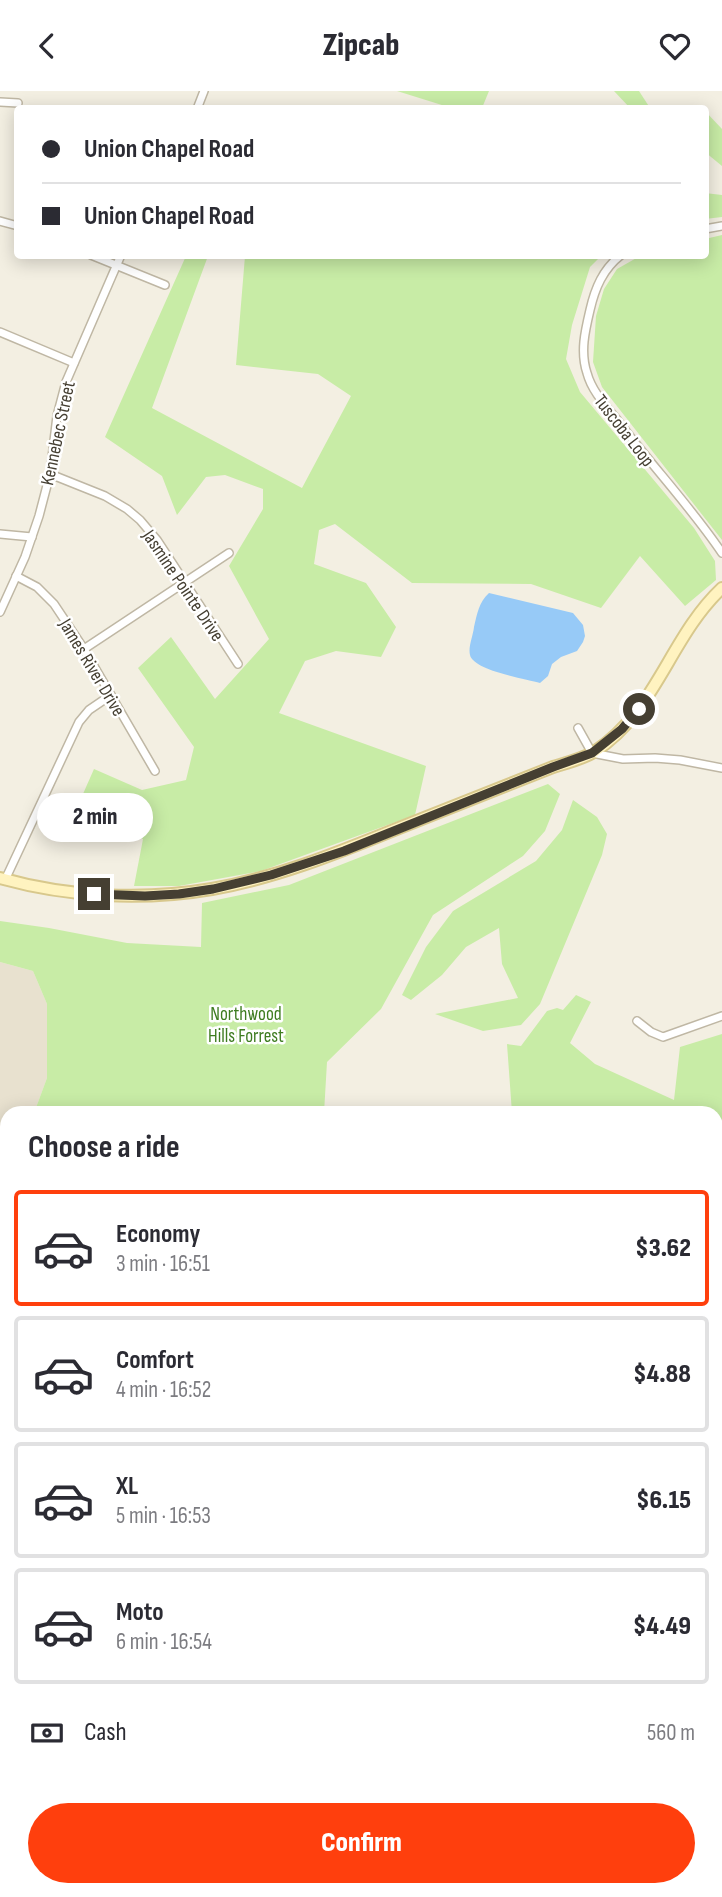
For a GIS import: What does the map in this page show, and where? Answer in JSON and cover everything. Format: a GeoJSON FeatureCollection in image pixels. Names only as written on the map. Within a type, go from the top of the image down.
{"type":"FeatureCollection","features":[{"type":"Feature","properties":{"kind":"street"},"geometry":{"type":"LineString","coordinates":[[0,102],[18,103]]}},
{"type":"Feature","properties":{"kind":"street"},"geometry":{"type":"LineString","coordinates":[[100,259],[165,285]]}},
{"type":"Feature","properties":{"kind":"street","name":"Kennebec Street"},"geometry":{"type":"LineString","coordinates":[[0,612],[32,537],[50,474],[57,416],[66,382],[120,259]]}},
{"type":"Feature","properties":{"kind":"street","name":"Tuscoba Loop"},"geometry":{"type":"LineString","coordinates":[[617,259],[599,280],[593,296],[584,340],[583,358],[587,375],[594,390],[722,553]]}},
{"type":"Feature","properties":{"kind":"street"},"geometry":{"type":"LineString","coordinates":[[0,331],[74,363]]}},
{"type":"Feature","properties":{"kind":"street","name":"Jasmine Pointe Drive"},"geometry":{"type":"LineString","coordinates":[[50,474],[105,496],[127,509],[152,533],[238,664]]}},
{"type":"Feature","properties":{"kind":"street"},"geometry":{"type":"LineString","coordinates":[[0,534],[32,537]]}},
{"type":"Feature","properties":{"kind":"street"},"geometry":{"type":"LineString","coordinates":[[84,649],[229,553]]}},
{"type":"Feature","properties":{"kind":"street","name":"James River Drive"},"geometry":{"type":"LineString","coordinates":[[16,576],[43,592],[54,604],[84,649],[155,771]]}},
{"type":"Feature","properties":{"kind":"street"},"geometry":{"type":"LineString","coordinates":[[111,695],[89,710],[79,722],[3,879],[68,891],[119,895],[179,894],[235,884],[321,860],[592,753],[634,716],[663,673],[692,621],[722,588]]}},
{"type":"Feature","properties":{"kind":"street"},"geometry":{"type":"LineString","coordinates":[[578,728],[592,753],[623,759],[680,760],[722,768]]}},
{"type":"Feature","properties":{"kind":"street"},"geometry":{"type":"LineString","coordinates":[[637,1021],[663,1037],[722,1016]]}},
{"type":"Feature","properties":{"kind":"shaded area"},"geometry":{"type":"Polygon","coordinates":[[[0,962],[33,971],[47,1004],[47,1078],[37,1106],[0,1106],[0,962]]]}},
{"type":"Feature","properties":{"kind":"green space"},"geometry":{"type":"Polygon","coordinates":[[[397,91],[489,91],[483,105],[442,105],[397,91]]]}},
{"type":"Feature","properties":{"kind":"green space"},"geometry":{"type":"Polygon","coordinates":[[[614,91],[639,91],[648,105],[627,105],[614,91]]]}},
{"type":"Feature","properties":{"kind":"green space"},"geometry":{"type":"Polygon","coordinates":[[[709,115],[722,129],[722,166],[709,155],[709,115]]]}},
{"type":"Feature","properties":{"kind":"green space"},"geometry":{"type":"Polygon","coordinates":[[[709,193],[722,195],[722,217],[709,219],[709,193]]]}},
{"type":"Feature","properties":{"kind":"green space"},"geometry":{"type":"Polygon","coordinates":[[[722,235],[722,540],[602,387],[593,362],[596,316],[604,289],[617,269],[635,259],[709,259],[709,238],[722,235]]]}},
{"type":"Feature","properties":{"kind":"green space"},"geometry":{"type":"Polygon","coordinates":[[[185,259],[207,259],[152,408],[302,488],[351,396],[318,374],[236,365],[245,259],[598,259],[590,267],[572,325],[566,359],[580,392],[694,528],[715,561],[716,580],[685,606],[640,556],[601,608],[531,584],[412,583],[335,524],[319,530],[314,564],[366,583],[396,627],[381,657],[336,651],[305,661],[279,713],[426,766],[415,815],[261,871],[179,886],[134,886],[143,839],[75,812],[94,769],[142,790],[186,780],[194,747],[138,668],[171,637],[215,699],[269,639],[229,566],[263,509],[263,489],[225,475],[206,477],[177,515],[162,476],[105,437],[185,259]]]}},
{"type":"Feature","properties":{"kind":"green space","name":"Northwood Hills Forrest"},"geometry":{"type":"Polygon","coordinates":[[[548,784],[560,794],[545,831],[523,856],[433,915],[381,1009],[327,1062],[324,1106],[37,1106],[47,1078],[47,1004],[33,971],[0,962],[0,921],[127,943],[201,947],[202,903],[289,885],[548,784]]]}},
{"type":"Feature","properties":{"kind":"green space"},"geometry":{"type":"Polygon","coordinates":[[[573,800],[597,817],[607,834],[602,855],[540,1004],[521,1025],[483,1031],[435,1014],[518,998],[502,964],[499,928],[466,947],[442,975],[411,1000],[402,995],[426,947],[453,911],[536,861],[562,830],[573,800]]]}},
{"type":"Feature","properties":{"kind":"green space"},"geometry":{"type":"Polygon","coordinates":[[[576,995],[591,1002],[570,1043],[595,1064],[674,1100],[680,1047],[722,1034],[722,1106],[511,1106],[507,1044],[521,1046],[547,1011],[557,1008],[563,1010],[576,995]]]}},
{"type":"Feature","properties":{"kind":"water"},"geometry":{"type":"Polygon","coordinates":[[[489,593],[573,613],[583,625],[583,642],[577,651],[552,664],[548,676],[540,683],[480,665],[473,660],[470,649],[479,608],[489,593]]]}},
{"type":"Feature","properties":{"kind":"route"},"geometry":{"type":"LineString","coordinates":[[94,894],[145,896],[213,889],[321,860],[592,753],[622,729],[639,709]]}}]}
